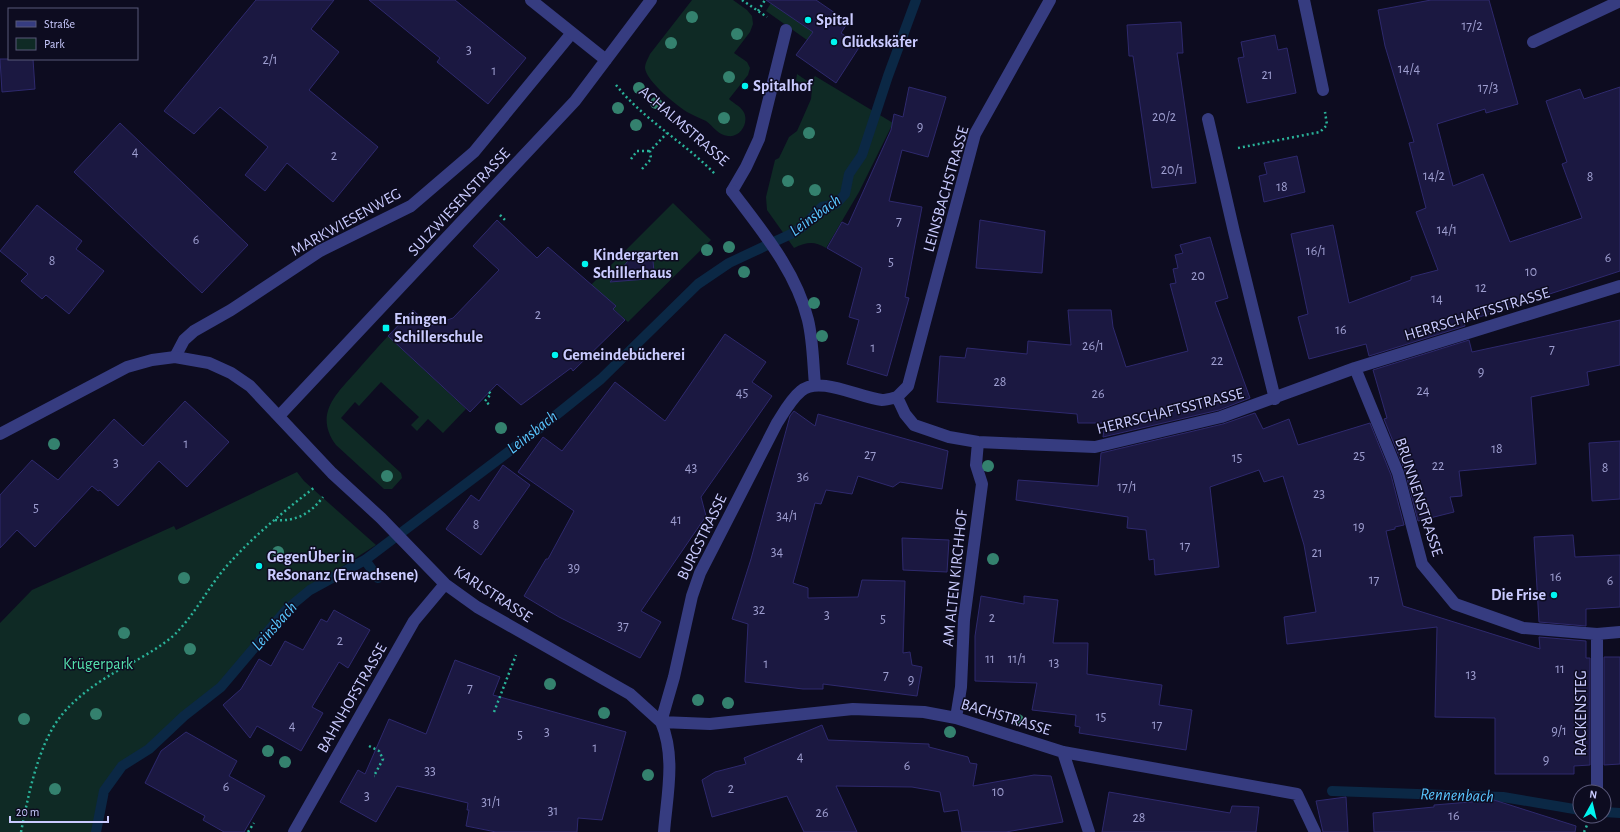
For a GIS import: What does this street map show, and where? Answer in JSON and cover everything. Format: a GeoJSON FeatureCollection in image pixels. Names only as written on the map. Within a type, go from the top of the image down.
{"type":"FeatureCollection","features":[{"type":"Feature","properties":{"kind":"street"},"geometry":{"type":"LineString","coordinates":[[531,0],[571,34],[606,60]]}},
{"type":"Feature","properties":{"kind":"street","name":"SULZWIESENSTRASSE"},"geometry":{"type":"LineString","coordinates":[[279,416],[576,101],[651,0]]}},
{"type":"Feature","properties":{"kind":"street","name":"LEINSBACHSTRASSE"},"geometry":{"type":"LineString","coordinates":[[897,397],[908,386],[975,134],[1050,0]]}},
{"type":"Feature","properties":{"kind":"street"},"geometry":{"type":"LineString","coordinates":[[1304,0],[1323,90]]}},
{"type":"Feature","properties":{"kind":"street"},"geometry":{"type":"LineString","coordinates":[[1533,42],[1620,1]]}},
{"type":"Feature","properties":{"kind":"street","name":"ACHALMSTRASSE"},"geometry":{"type":"LineString","coordinates":[[786,30],[759,139],[746,167],[732,191],[781,259],[795,285],[808,320],[815,385]]}},
{"type":"Feature","properties":{"kind":"street","name":"MARKWIESENWEG"},"geometry":{"type":"LineString","coordinates":[[175,357],[184,340],[194,331],[231,310],[320,251],[411,206],[474,152],[571,34]]}},
{"type":"Feature","properties":{"kind":"street"},"geometry":{"type":"LineString","coordinates":[[1208,119],[1276,399]]}},
{"type":"Feature","properties":{"kind":"street","name":"HERRSCHAFTSSTRASSE"},"geometry":{"type":"LineString","coordinates":[[897,397],[914,425],[949,437],[978,442],[1095,447],[1221,417],[1276,399],[1355,368],[1620,286]]}},
{"type":"Feature","properties":{"kind":"street"},"geometry":{"type":"LineString","coordinates":[[0,434],[127,367],[152,360],[175,357],[209,363],[231,373],[250,386],[279,416]]}},
{"type":"Feature","properties":{"kind":"street","name":"BRUNNENSTRASSE"},"geometry":{"type":"LineString","coordinates":[[1355,368],[1398,473],[1422,564],[1455,604],[1523,628],[1597,634],[1620,632]]}},
{"type":"Feature","properties":{"kind":"street"},"geometry":{"type":"LineString","coordinates":[[815,385],[836,388],[866,397],[883,400],[897,397]]}},
{"type":"Feature","properties":{"kind":"street","name":"BURGSTRASSE"},"geometry":{"type":"LineString","coordinates":[[661,722],[674,677],[692,596],[700,573],[777,423],[790,403],[802,390],[815,385]]}},
{"type":"Feature","properties":{"kind":"street","name":"KARLSTRASSE"},"geometry":{"type":"LineString","coordinates":[[279,416],[332,473],[381,518],[445,584],[477,607],[630,694],[661,722]]}},
{"type":"Feature","properties":{"kind":"street","name":"AM ALTEN KIRCHHOF"},"geometry":{"type":"LineString","coordinates":[[956,718],[961,686],[964,620],[982,484],[976,465],[978,442]]}},
{"type":"Feature","properties":{"kind":"street","name":"BAHNHOFSTRASSE"},"geometry":{"type":"LineString","coordinates":[[294,832],[414,621],[445,584]]}},
{"type":"Feature","properties":{"kind":"street","name":"RACKENSTEG"},"geometry":{"type":"LineString","coordinates":[[1597,634],[1597,784]]}},
{"type":"Feature","properties":{"kind":"street","name":"BACHSTRASSE"},"geometry":{"type":"LineString","coordinates":[[661,722],[710,724],[823,711],[874,708],[924,712],[956,718],[1063,752],[1297,794],[1315,832]]}},
{"type":"Feature","properties":{"kind":"street"},"geometry":{"type":"LineString","coordinates":[[661,722],[667,737],[670,752],[670,775],[664,832]]}},
{"type":"Feature","properties":{"kind":"street"},"geometry":{"type":"LineString","coordinates":[[1063,752],[1088,832]]}},
{"type":"Feature","properties":{"kind":"path"},"geometry":{"type":"LineString","coordinates":[[742,0],[786,30]]}},
{"type":"Feature","properties":{"kind":"path"},"geometry":{"type":"LineString","coordinates":[[758,11],[765,0]]}},
{"type":"Feature","properties":{"kind":"path","name":"ACHALMSTRASSE"},"geometry":{"type":"LineString","coordinates":[[616,85],[628,99],[667,133],[698,157],[732,191]]}},
{"type":"Feature","properties":{"kind":"path"},"geometry":{"type":"LineString","coordinates":[[1216,152],[1320,132],[1327,125],[1323,90]]}},
{"type":"Feature","properties":{"kind":"path"},"geometry":{"type":"LineString","coordinates":[[631,159],[637,151],[650,151],[667,133]]}},
{"type":"Feature","properties":{"kind":"path"},"geometry":{"type":"LineString","coordinates":[[642,169],[651,159],[650,151]]}},
{"type":"Feature","properties":{"kind":"path"},"geometry":{"type":"LineString","coordinates":[[500,215],[505,220]]}},
{"type":"Feature","properties":{"kind":"path"},"geometry":{"type":"LineString","coordinates":[[489,392],[491,394],[485,401],[491,406]]}},
{"type":"Feature","properties":{"kind":"path"},"geometry":{"type":"LineString","coordinates":[[21,832],[27,797],[36,768],[44,746],[61,716],[95,684],[147,654],[178,632],[226,567],[275,519],[332,473]]}},
{"type":"Feature","properties":{"kind":"path"},"geometry":{"type":"LineString","coordinates":[[275,519],[285,521],[306,514],[316,506],[326,493]]}},
{"type":"Feature","properties":{"kind":"path"},"geometry":{"type":"LineString","coordinates":[[494,712],[518,652]]}},
{"type":"Feature","properties":{"kind":"path"},"geometry":{"type":"LineString","coordinates":[[363,743],[381,754],[383,759],[375,776]]}},
{"type":"Feature","properties":{"kind":"path"},"geometry":{"type":"LineString","coordinates":[[248,832],[254,823]]}},
{"type":"Feature","properties":{"kind":"green space"},"geometry":{"type":"Polygon","coordinates":[[[692,0],[733,0],[747,10],[752,16],[753,24],[750,32],[734,53],[747,62],[750,68],[748,75],[729,99],[742,109],[745,115],[745,124],[743,128],[740,132],[733,136],[721,134],[706,121],[684,110],[656,86],[645,68],[650,54],[692,0]]]}},
{"type":"Feature","properties":{"kind":"green space"},"geometry":{"type":"Polygon","coordinates":[[[771,3],[813,32],[807,40],[766,11],[771,3]]]}},
{"type":"Feature","properties":{"kind":"green space"},"geometry":{"type":"Polygon","coordinates":[[[797,74],[810,83],[815,76],[893,123],[859,192],[826,248],[818,244],[810,243],[794,248],[767,210],[766,197],[775,160],[779,158],[789,137],[797,131],[811,99],[812,89],[806,84],[796,81],[797,74]]]}},
{"type":"Feature","properties":{"kind":"green space"},"geometry":{"type":"Polygon","coordinates":[[[673,203],[711,240],[628,322],[589,287],[673,203]]]}},
{"type":"Feature","properties":{"kind":"green space"},"geometry":{"type":"Polygon","coordinates":[[[388,336],[466,409],[443,433],[428,419],[417,431],[411,425],[419,417],[381,382],[359,406],[355,402],[341,418],[401,473],[402,478],[392,489],[384,489],[336,445],[327,424],[327,415],[334,398],[340,389],[388,336]]]}},
{"type":"Feature","properties":{"kind":"green space","name":"Krügerpark"},"geometry":{"type":"Polygon","coordinates":[[[297,472],[304,481],[376,545],[310,587],[286,608],[219,686],[183,714],[148,747],[121,763],[101,790],[93,832],[0,832],[0,623],[32,590],[174,526],[176,530],[297,472]]]}},
{"type":"Feature","properties":{"kind":"building"},"geometry":{"type":"Polygon","coordinates":[[[256,0],[334,0],[311,29],[339,52],[309,90],[378,147],[333,202],[287,163],[265,191],[245,175],[268,147],[220,107],[194,134],[164,111],[256,0]]]}},
{"type":"Feature","properties":{"kind":"building"},"geometry":{"type":"Polygon","coordinates":[[[369,0],[455,0],[526,58],[488,104],[437,62],[440,58],[369,0]]]}},
{"type":"Feature","properties":{"kind":"building"},"geometry":{"type":"Polygon","coordinates":[[[766,0],[816,0],[848,22],[841,33],[860,46],[836,83],[796,55],[813,32],[766,0]]]}},
{"type":"Feature","properties":{"kind":"building"},"geometry":{"type":"Polygon","coordinates":[[[1431,0],[1489,0],[1518,104],[1486,113],[1485,109],[1437,124],[1453,186],[1483,174],[1510,242],[1582,218],[1562,164],[1567,162],[1546,101],[1580,89],[1584,99],[1620,87],[1620,271],[1464,322],[1465,326],[1369,356],[1366,344],[1309,359],[1298,317],[1308,314],[1291,234],[1333,225],[1349,303],[1411,280],[1411,277],[1438,270],[1416,212],[1426,208],[1409,143],[1414,142],[1385,46],[1378,10],[1431,0]]]}},
{"type":"Feature","properties":{"kind":"building"},"geometry":{"type":"Polygon","coordinates":[[[1181,22],[1183,53],[1177,53],[1196,183],[1152,188],[1133,56],[1129,56],[1127,25],[1181,22]]]}},
{"type":"Feature","properties":{"kind":"building"},"geometry":{"type":"Polygon","coordinates":[[[1275,35],[1278,50],[1287,48],[1296,93],[1247,103],[1238,58],[1244,57],[1241,42],[1275,35]]]}},
{"type":"Feature","properties":{"kind":"building"},"geometry":{"type":"Polygon","coordinates":[[[0,59],[33,60],[35,89],[2,92],[0,59]]]}},
{"type":"Feature","properties":{"kind":"building"},"geometry":{"type":"Polygon","coordinates":[[[909,87],[946,97],[928,157],[902,150],[889,201],[922,207],[905,297],[909,298],[887,376],[847,364],[859,320],[849,317],[862,268],[827,248],[842,222],[848,225],[891,130],[894,114],[903,117],[909,87]]]}},
{"type":"Feature","properties":{"kind":"building"},"geometry":{"type":"Polygon","coordinates":[[[120,123],[248,245],[202,293],[74,172],[120,123]]]}},
{"type":"Feature","properties":{"kind":"building"},"geometry":{"type":"Polygon","coordinates":[[[1297,156],[1305,192],[1264,202],[1259,176],[1267,174],[1264,163],[1297,156]]]}},
{"type":"Feature","properties":{"kind":"building"},"geometry":{"type":"Polygon","coordinates":[[[37,205],[82,241],[76,249],[104,271],[69,314],[46,295],[42,299],[21,281],[28,274],[0,251],[37,205]]]}},
{"type":"Feature","properties":{"kind":"building"},"geometry":{"type":"Polygon","coordinates":[[[497,220],[537,258],[548,247],[616,306],[613,309],[625,320],[573,371],[571,368],[521,405],[497,384],[470,412],[388,336],[413,310],[430,326],[453,318],[499,270],[473,246],[497,220]]]}},
{"type":"Feature","properties":{"kind":"building"},"geometry":{"type":"Polygon","coordinates":[[[980,220],[1045,231],[1042,273],[976,268],[980,220]]]}},
{"type":"Feature","properties":{"kind":"building"},"geometry":{"type":"Polygon","coordinates":[[[1210,237],[1228,298],[1215,302],[1250,398],[1219,410],[1103,437],[1105,423],[1078,423],[1077,414],[937,402],[940,356],[965,358],[967,348],[1027,354],[1028,341],[1071,345],[1068,310],[1111,310],[1113,327],[1126,367],[1188,351],[1170,284],[1176,283],[1173,269],[1178,268],[1175,255],[1183,253],[1180,245],[1210,237]]]}},
{"type":"Feature","properties":{"kind":"building"},"geometry":{"type":"Polygon","coordinates":[[[634,254],[645,254],[653,261],[654,272],[647,279],[610,282],[634,254]]]}},
{"type":"Feature","properties":{"kind":"building"},"geometry":{"type":"Polygon","coordinates":[[[1620,320],[1620,365],[1587,372],[1589,385],[1531,397],[1536,464],[1459,471],[1462,496],[1450,497],[1454,512],[1418,521],[1405,471],[1384,419],[1387,418],[1373,370],[1469,340],[1472,352],[1620,320]]]}},
{"type":"Feature","properties":{"kind":"building"},"geometry":{"type":"Polygon","coordinates":[[[725,334],[766,362],[752,382],[772,396],[701,497],[706,516],[641,611],[661,622],[640,658],[559,617],[524,596],[546,559],[548,559],[574,511],[518,472],[543,437],[562,451],[615,382],[665,421],[725,334]]]}},
{"type":"Feature","properties":{"kind":"building"},"geometry":{"type":"Polygon","coordinates":[[[185,401],[229,442],[187,487],[159,461],[118,506],[100,490],[98,491],[92,486],[35,547],[17,530],[0,548],[0,495],[32,460],[58,480],[114,419],[143,446],[185,401]]]}},
{"type":"Feature","properties":{"kind":"building"},"geometry":{"type":"Polygon","coordinates":[[[794,411],[815,426],[818,414],[948,451],[942,489],[900,482],[893,487],[858,476],[852,494],[826,490],[821,504],[815,503],[793,583],[808,588],[808,598],[858,597],[862,580],[905,581],[903,653],[910,652],[912,665],[922,667],[917,696],[823,684],[823,689],[803,689],[745,682],[748,624],[732,619],[751,559],[790,416],[794,411]]]}},
{"type":"Feature","properties":{"kind":"building"},"geometry":{"type":"Polygon","coordinates":[[[1255,413],[1263,429],[1289,419],[1298,445],[1370,423],[1391,475],[1404,525],[1386,531],[1403,606],[1540,649],[1539,637],[1586,641],[1586,658],[1590,658],[1590,765],[1574,766],[1574,774],[1495,774],[1495,718],[1435,717],[1437,627],[1287,644],[1284,617],[1316,612],[1304,545],[1283,476],[1264,482],[1259,470],[1210,487],[1219,567],[1155,575],[1154,559],[1149,560],[1146,530],[1127,528],[1128,517],[1016,500],[1018,480],[1098,486],[1101,453],[1223,424],[1255,413]]]}},
{"type":"Feature","properties":{"kind":"building"},"geometry":{"type":"Polygon","coordinates":[[[1620,441],[1620,499],[1592,501],[1589,443],[1620,441]]]}},
{"type":"Feature","properties":{"kind":"building"},"geometry":{"type":"Polygon","coordinates":[[[503,465],[530,485],[481,555],[446,529],[471,495],[479,501],[503,465]]]}},
{"type":"Feature","properties":{"kind":"building"},"geometry":{"type":"Polygon","coordinates":[[[1573,535],[1575,557],[1620,555],[1620,607],[1586,609],[1586,626],[1539,622],[1534,537],[1573,535]]]}},
{"type":"Feature","properties":{"kind":"building"},"geometry":{"type":"Polygon","coordinates":[[[902,538],[949,540],[947,572],[903,570],[902,538]]]}},
{"type":"Feature","properties":{"kind":"building"},"geometry":{"type":"Polygon","coordinates":[[[981,596],[1024,604],[1024,596],[1058,600],[1053,643],[1088,643],[1087,674],[1162,685],[1159,705],[1192,710],[1186,750],[1079,733],[1080,727],[1075,726],[1076,715],[1032,710],[1037,683],[975,681],[975,636],[981,596]]]}},
{"type":"Feature","properties":{"kind":"building"},"geometry":{"type":"Polygon","coordinates":[[[334,610],[370,630],[348,668],[339,662],[312,707],[323,713],[301,751],[257,726],[250,738],[223,705],[241,689],[259,659],[271,666],[285,641],[303,650],[321,619],[327,622],[334,610]]]}},
{"type":"Feature","properties":{"kind":"building"},"geometry":{"type":"Polygon","coordinates":[[[1604,657],[1620,657],[1620,764],[1604,765],[1604,657]]]}},
{"type":"Feature","properties":{"kind":"building"},"geometry":{"type":"Polygon","coordinates":[[[455,660],[500,677],[493,695],[626,732],[602,820],[578,818],[577,832],[496,832],[466,826],[469,810],[467,810],[468,803],[397,786],[376,822],[340,802],[358,770],[365,774],[389,719],[426,734],[455,660]]]}},
{"type":"Feature","properties":{"kind":"building"},"geometry":{"type":"Polygon","coordinates":[[[822,725],[828,740],[929,744],[929,747],[968,757],[970,763],[977,764],[973,786],[1034,775],[1051,776],[1063,822],[1006,832],[962,832],[958,810],[944,812],[940,792],[912,787],[836,786],[857,832],[804,832],[787,796],[712,817],[702,780],[715,772],[746,764],[744,758],[822,725]]]}},
{"type":"Feature","properties":{"kind":"building"},"geometry":{"type":"Polygon","coordinates":[[[186,732],[237,761],[229,776],[265,796],[244,832],[224,832],[203,820],[205,816],[145,783],[161,751],[186,732]]]}},
{"type":"Feature","properties":{"kind":"building"},"geometry":{"type":"Polygon","coordinates":[[[1109,792],[1230,813],[1232,806],[1259,807],[1256,832],[1102,832],[1109,792]]]}},
{"type":"Feature","properties":{"kind":"building"},"geometry":{"type":"Polygon","coordinates":[[[1346,797],[1348,832],[1323,832],[1316,801],[1346,797]]]}},
{"type":"Feature","properties":{"kind":"building"},"geometry":{"type":"Polygon","coordinates":[[[1494,800],[1576,826],[1575,832],[1374,832],[1373,813],[1434,807],[1434,805],[1494,800]]]}},
{"type":"Feature","properties":{"kind":"waterway","name":"Leinsbach"},"geometry":{"type":"LineString","coordinates":[[96,832],[104,791],[122,766],[149,749],[184,716],[221,687],[287,609],[310,590],[365,560],[540,428],[601,379],[698,284],[729,263],[791,234],[804,226],[822,207],[836,204],[845,194],[849,174],[862,155],[888,76],[916,0]]}},
{"type":"Feature","properties":{"kind":"waterway","name":"Rennenbach"},"geometry":{"type":"LineString","coordinates":[[365,560],[378,578]]}},
{"type":"Feature","properties":{"kind":"waterway","name":"Rennenbach"},"geometry":{"type":"LineString","coordinates":[[1332,791],[1503,797],[1572,809]]}},
{"type":"Feature","properties":{"kind":"waterway","name":"Rennenbach"},"geometry":{"type":"LineString","coordinates":[[1612,812],[1620,813]]}},
{"type":"Feature","properties":{"kind":"place","name":"Spital"},"geometry":{"type":"Point","coordinates":[808,20]}},
{"type":"Feature","properties":{"kind":"place","name":"Glückskäfer"},"geometry":{"type":"Point","coordinates":[834,42]}},
{"type":"Feature","properties":{"kind":"place","name":"Spitalhof"},"geometry":{"type":"Point","coordinates":[745,86]}},
{"type":"Feature","properties":{"kind":"place","name":"Kindergarten Schillerhaus"},"geometry":{"type":"Point","coordinates":[585,264]}},
{"type":"Feature","properties":{"kind":"place","name":"Eningen Schillerschule"},"geometry":{"type":"Point","coordinates":[386,328]}},
{"type":"Feature","properties":{"kind":"place","name":"Gemeindebücherei"},"geometry":{"type":"Point","coordinates":[555,355]}},
{"type":"Feature","properties":{"kind":"place","name":"GegenÜber in ReSonanz (Erwachsene)"},"geometry":{"type":"Point","coordinates":[259,566]}},
{"type":"Feature","properties":{"kind":"place","name":"Die Frise"},"geometry":{"type":"Point","coordinates":[1554,595]}}]}
